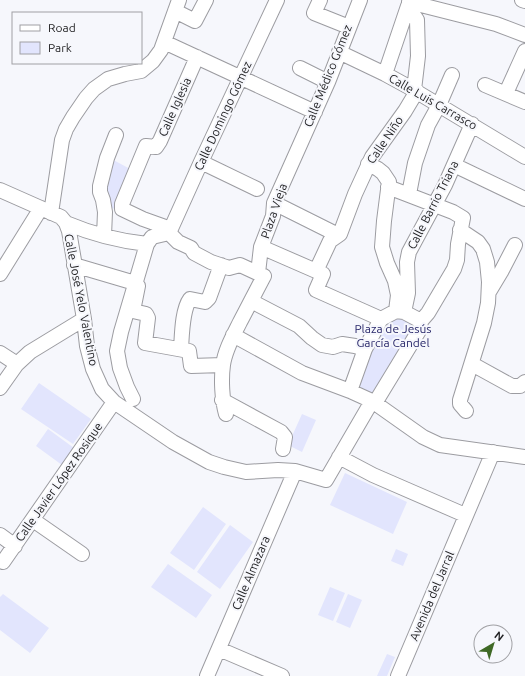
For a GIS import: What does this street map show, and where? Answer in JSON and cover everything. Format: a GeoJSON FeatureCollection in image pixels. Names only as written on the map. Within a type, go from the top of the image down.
{"type":"FeatureCollection","features":[{"type":"Feature","properties":{"kind":"street"},"geometry":{"type":"LineString","coordinates":[[0,274],[46,210],[66,128],[86,98],[94,89],[108,79],[141,70],[153,61],[161,50],[177,6],[195,21],[206,0]]}},
{"type":"Feature","properties":{"kind":"street","name":"Calle Domingo Gómez"},"geometry":{"type":"LineString","coordinates":[[170,231],[277,0]]}},
{"type":"Feature","properties":{"kind":"street"},"geometry":{"type":"LineString","coordinates":[[320,0],[314,13],[348,27]]}},
{"type":"Feature","properties":{"kind":"street","name":"Calle Médico Gómez"},"geometry":{"type":"LineString","coordinates":[[296,153],[328,82],[348,27],[360,0]]}},
{"type":"Feature","properties":{"kind":"street"},"geometry":{"type":"LineString","coordinates":[[386,74],[408,5],[496,24],[525,35]]}},
{"type":"Feature","properties":{"kind":"street","name":"Calle Niño"},"geometry":{"type":"LineString","coordinates":[[316,271],[330,241],[340,234],[368,164],[405,111],[416,90],[418,56],[417,20],[408,5]]}},
{"type":"Feature","properties":{"kind":"street"},"geometry":{"type":"LineString","coordinates":[[164,42],[315,112]]}},
{"type":"Feature","properties":{"kind":"street"},"geometry":{"type":"LineString","coordinates":[[506,94],[525,51]]}},
{"type":"Feature","properties":{"kind":"street","name":"Calle Luis Carrasco"},"geometry":{"type":"LineString","coordinates":[[339,52],[416,90],[525,157]]}},
{"type":"Feature","properties":{"kind":"street","name":"Calle Iglesia"},"geometry":{"type":"LineString","coordinates":[[170,231],[122,209],[122,204],[146,146],[156,148],[198,57]]}},
{"type":"Feature","properties":{"kind":"street"},"geometry":{"type":"LineString","coordinates":[[300,68],[328,82]]}},
{"type":"Feature","properties":{"kind":"street"},"geometry":{"type":"LineString","coordinates":[[409,194],[417,157],[428,125],[452,75]]}},
{"type":"Feature","properties":{"kind":"street"},"geometry":{"type":"LineString","coordinates":[[485,85],[525,102]]}},
{"type":"Feature","properties":{"kind":"street","name":"Calle Barrio Triana"},"geometry":{"type":"LineString","coordinates":[[400,311],[408,293],[407,262],[409,252],[436,204],[472,124]]}},
{"type":"Feature","properties":{"kind":"street"},"geometry":{"type":"LineString","coordinates":[[104,236],[105,212],[100,186],[107,158],[116,135]]}},
{"type":"Feature","properties":{"kind":"street","name":"Plaza Vieja"},"geometry":{"type":"LineString","coordinates":[[261,274],[261,247],[273,216],[274,203],[296,153]]}},
{"type":"Feature","properties":{"kind":"street"},"geometry":{"type":"LineString","coordinates":[[201,162],[257,189]]}},
{"type":"Feature","properties":{"kind":"street"},"geometry":{"type":"LineString","coordinates":[[368,164],[383,173],[389,182],[382,247],[395,281],[400,311]]}},
{"type":"Feature","properties":{"kind":"street"},"geometry":{"type":"LineString","coordinates":[[454,165],[525,199]]}},
{"type":"Feature","properties":{"kind":"street"},"geometry":{"type":"LineString","coordinates":[[388,187],[436,204],[453,212],[483,249],[487,262],[489,282],[488,303],[484,323],[460,400],[460,404],[466,411]]}},
{"type":"Feature","properties":{"kind":"street","name":"Calle José Yelo Valentino"},"geometry":{"type":"LineString","coordinates":[[0,190],[61,217],[66,223],[69,231],[84,319],[87,346],[93,369],[102,389],[114,402],[174,442],[209,462],[246,472],[278,470],[295,471],[326,480],[373,402]]}},
{"type":"Feature","properties":{"kind":"street"},"geometry":{"type":"LineString","coordinates":[[274,203],[338,235]]}},
{"type":"Feature","properties":{"kind":"street"},"geometry":{"type":"LineString","coordinates":[[66,223],[104,236],[147,244]]}},
{"type":"Feature","properties":{"kind":"street"},"geometry":{"type":"LineString","coordinates":[[373,402],[420,329],[421,321],[428,313],[454,269],[457,260],[462,224]]}},
{"type":"Feature","properties":{"kind":"street"},"geometry":{"type":"LineString","coordinates":[[133,399],[120,368],[117,351],[121,332],[147,244],[152,237],[170,231],[178,242],[191,248],[194,253],[211,262],[229,268],[240,265],[261,274],[251,301],[226,352],[223,366],[222,400],[226,414]]}},
{"type":"Feature","properties":{"kind":"street"},"geometry":{"type":"LineString","coordinates":[[489,292],[517,244]]}},
{"type":"Feature","properties":{"kind":"street"},"geometry":{"type":"LineString","coordinates":[[261,247],[323,274],[316,290],[380,319]]}},
{"type":"Feature","properties":{"kind":"street"},"geometry":{"type":"LineString","coordinates":[[74,265],[135,283],[138,286],[134,311],[146,314],[148,318],[145,343],[189,350],[191,366],[223,366]]}},
{"type":"Feature","properties":{"kind":"street"},"geometry":{"type":"LineString","coordinates":[[181,349],[182,329],[187,304],[190,299],[205,302],[210,298],[221,265]]}},
{"type":"Feature","properties":{"kind":"street"},"geometry":{"type":"LineString","coordinates":[[251,301],[299,326],[312,338],[322,344],[333,347],[342,344],[365,349]]}},
{"type":"Feature","properties":{"kind":"street"},"geometry":{"type":"LineString","coordinates":[[350,391],[365,349],[380,319],[400,311],[421,321]]}},
{"type":"Feature","properties":{"kind":"street"},"geometry":{"type":"LineString","coordinates":[[0,388],[17,364],[30,352],[84,319]]}},
{"type":"Feature","properties":{"kind":"street"},"geometry":{"type":"LineString","coordinates":[[234,336],[302,373],[350,391],[373,402],[423,437],[440,445],[525,457]]}},
{"type":"Feature","properties":{"kind":"street"},"geometry":{"type":"LineString","coordinates":[[0,353],[17,364]]}},
{"type":"Feature","properties":{"kind":"street"},"geometry":{"type":"LineString","coordinates":[[472,364],[512,386],[522,384]]}},
{"type":"Feature","properties":{"kind":"street"},"geometry":{"type":"LineString","coordinates":[[222,400],[281,432],[285,437],[283,449]]}},
{"type":"Feature","properties":{"kind":"street","name":"Calle Javier López Rosique"},"geometry":{"type":"LineString","coordinates":[[3,562],[114,402]]}},
{"type":"Feature","properties":{"kind":"street","name":"Avenida del Jarral"},"geometry":{"type":"LineString","coordinates":[[398,676],[493,452]]}},
{"type":"Feature","properties":{"kind":"street"},"geometry":{"type":"LineString","coordinates":[[339,457],[373,475],[465,515]]}},
{"type":"Feature","properties":{"kind":"street","name":"Calle Almazara"},"geometry":{"type":"LineString","coordinates":[[207,676],[295,471]]}},
{"type":"Feature","properties":{"kind":"street"},"geometry":{"type":"LineString","coordinates":[[32,520],[82,554]]}},
{"type":"Feature","properties":{"kind":"street"},"geometry":{"type":"LineString","coordinates":[[0,535],[14,546]]}},
{"type":"Feature","properties":{"kind":"street"},"geometry":{"type":"LineString","coordinates":[[219,649],[282,676]]}},
{"type":"Feature","properties":{"kind":"green space"},"geometry":{"type":"Polygon","coordinates":[[[106,156],[132,170],[118,209],[103,207],[106,156]]]}},
{"type":"Feature","properties":{"kind":"green space","name":"Plaza de Jesús García Candel"},"geometry":{"type":"Polygon","coordinates":[[[396,311],[421,321],[375,403],[350,391],[365,349],[396,311]]]}},
{"type":"Feature","properties":{"kind":"green space"},"geometry":{"type":"Polygon","coordinates":[[[39,383],[91,419],[73,444],[21,409],[39,383]]]}},
{"type":"Feature","properties":{"kind":"green space"},"geometry":{"type":"Polygon","coordinates":[[[302,414],[316,420],[302,452],[288,445],[302,414]]]}},
{"type":"Feature","properties":{"kind":"green space"},"geometry":{"type":"Polygon","coordinates":[[[48,429],[74,448],[62,465],[36,446],[48,429]]]}},
{"type":"Feature","properties":{"kind":"green space"},"geometry":{"type":"Polygon","coordinates":[[[345,473],[407,502],[393,534],[330,505],[345,473]]]}},
{"type":"Feature","properties":{"kind":"green space"},"geometry":{"type":"Polygon","coordinates":[[[203,507],[226,524],[194,570],[170,553],[203,507]]]}},
{"type":"Feature","properties":{"kind":"green space"},"geometry":{"type":"Polygon","coordinates":[[[230,525],[253,542],[220,589],[197,572],[230,525]]]}},
{"type":"Feature","properties":{"kind":"green space"},"geometry":{"type":"Polygon","coordinates":[[[396,549],[408,554],[403,566],[391,561],[396,549]]]}},
{"type":"Feature","properties":{"kind":"green space"},"geometry":{"type":"Polygon","coordinates":[[[168,564],[212,595],[196,618],[151,587],[168,564]]]}},
{"type":"Feature","properties":{"kind":"green space"},"geometry":{"type":"Polygon","coordinates":[[[330,587],[345,593],[333,621],[318,615],[330,587]]]}},
{"type":"Feature","properties":{"kind":"green space"},"geometry":{"type":"Polygon","coordinates":[[[3,594],[49,628],[30,653],[0,630],[0,597],[3,594]]]}},
{"type":"Feature","properties":{"kind":"green space"},"geometry":{"type":"Polygon","coordinates":[[[348,594],[362,600],[350,628],[336,622],[348,594]]]}},
{"type":"Feature","properties":{"kind":"green space"},"geometry":{"type":"Polygon","coordinates":[[[387,654],[395,657],[387,676],[377,676],[387,654]]]}}]}
